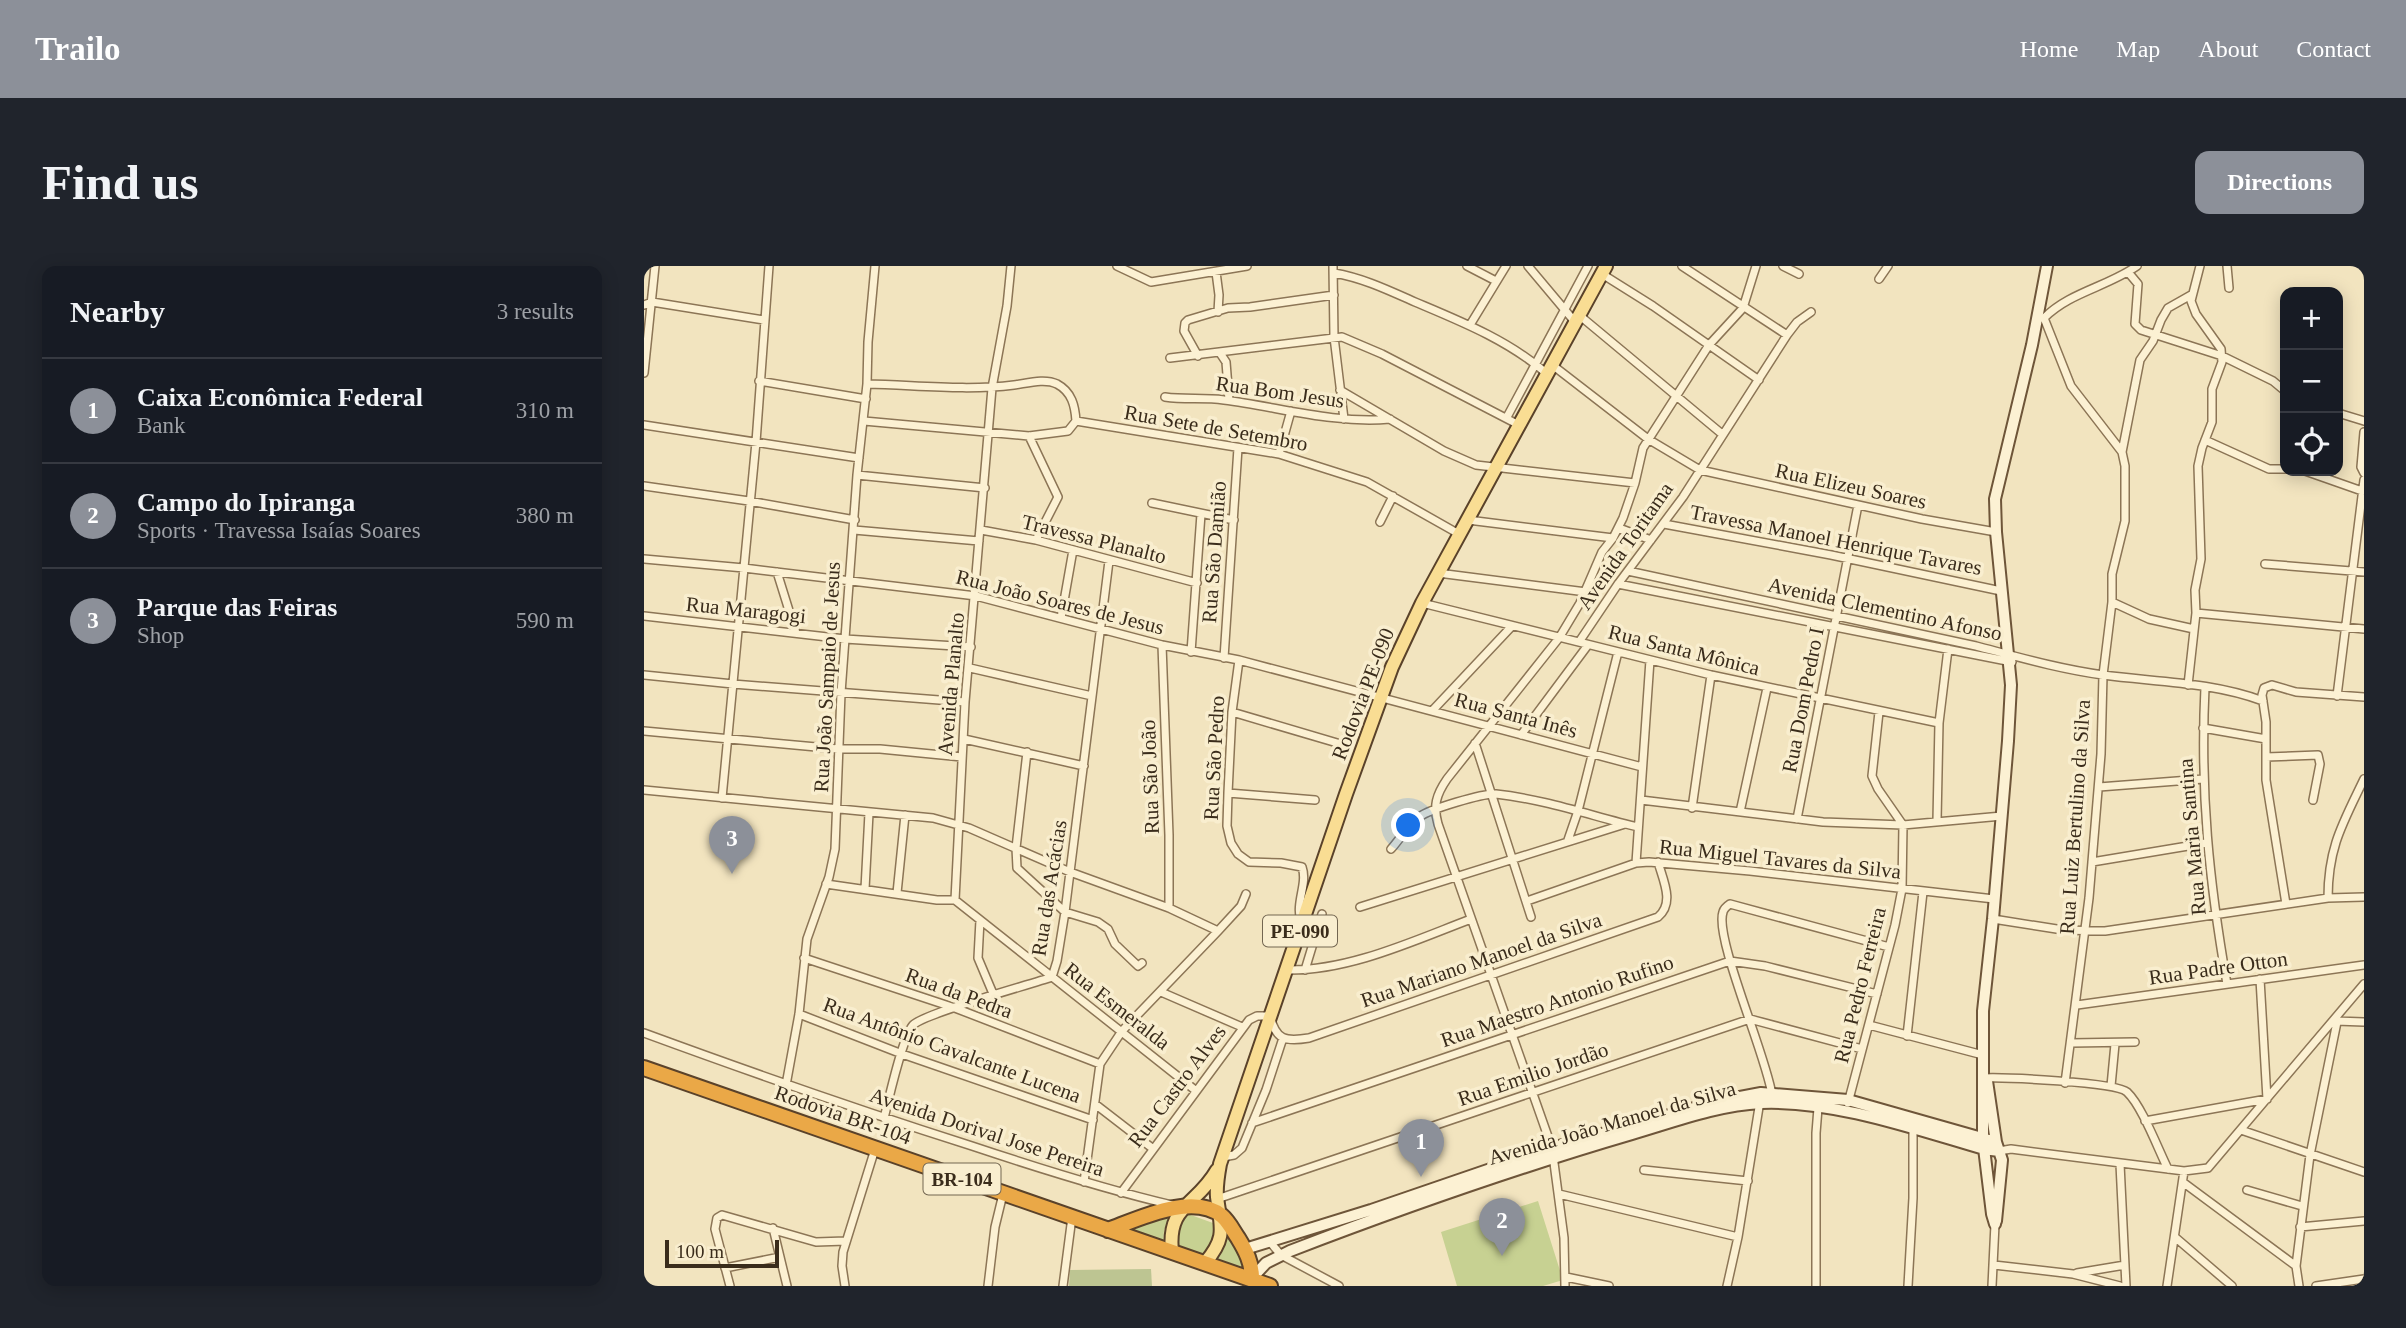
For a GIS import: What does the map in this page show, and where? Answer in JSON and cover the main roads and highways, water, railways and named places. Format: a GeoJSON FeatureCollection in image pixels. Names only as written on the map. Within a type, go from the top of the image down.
{"type":"FeatureCollection","features":[{"type":"Feature","properties":{"kind":"highway","name":"Rodovia BR-104"},"geometry":{"type":"LineString","coordinates":[[644,1068],[1251,1282],[1270,1286]]}},
{"type":"Feature","properties":{"kind":"highway"},"geometry":{"type":"LineString","coordinates":[[1108,1230],[1182,1207],[1204,1208],[1222,1216],[1245,1249],[1252,1266],[1251,1282]]}},
{"type":"Feature","properties":{"kind":"main road","name":"Rodovia PE-090"},"geometry":{"type":"LineString","coordinates":[[1205,1264],[1222,1234],[1222,1216],[1217,1199],[1222,1161],[1380,697],[1422,603],[1604,270]]}},
{"type":"Feature","properties":{"kind":"main road","name":"Rodovia PE-090"},"geometry":{"type":"LineString","coordinates":[[1172,1252],[1171,1226],[1182,1207],[1206,1187],[1222,1161]]}},
{"type":"Feature","properties":{"kind":"place","name":"Parque das Feiras"},"geometry":{"type":"Point","coordinates":[732,874]}},
{"type":"Feature","properties":{"kind":"place","name":"Caixa Econômica Federal"},"geometry":{"type":"Point","coordinates":[1421,1177]}},
{"type":"Feature","properties":{"kind":"place","name":"Campo do Ipiranga"},"geometry":{"type":"Point","coordinates":[1502,1256]}}]}
